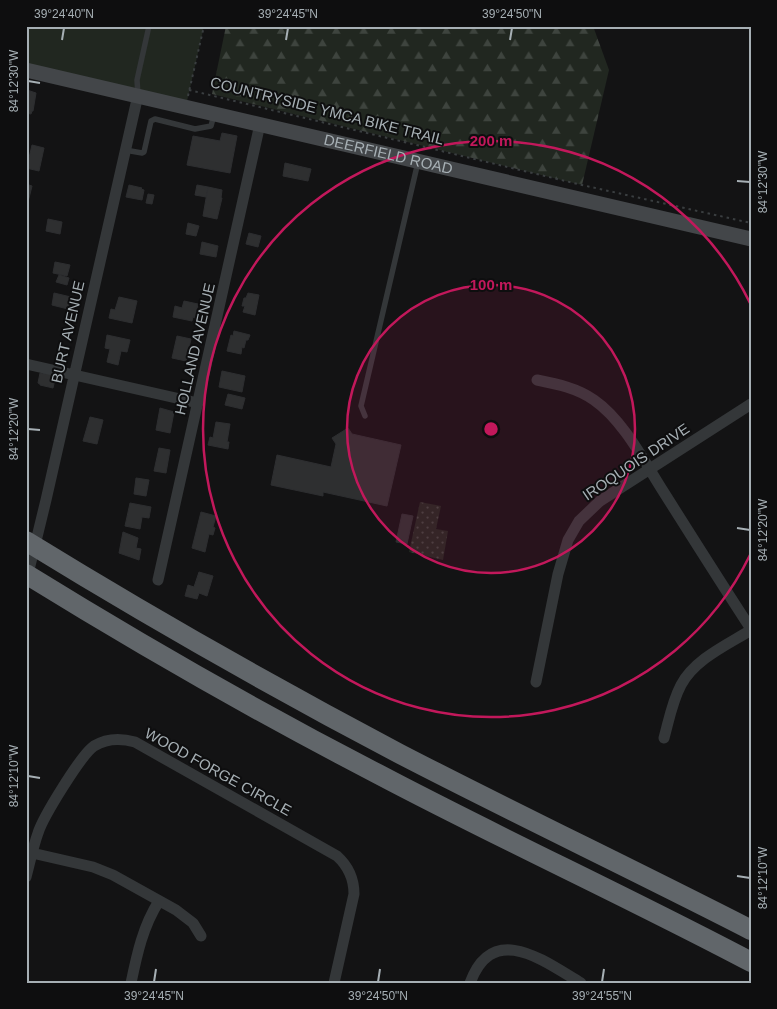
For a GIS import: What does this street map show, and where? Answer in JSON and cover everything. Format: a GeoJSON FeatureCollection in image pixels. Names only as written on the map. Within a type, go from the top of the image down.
{"type":"FeatureCollection","features":[{"type":"Feature","properties":{"kind":"highway"},"geometry":{"type":"LineString","coordinates":[[31,544],[217,654],[324,713],[482,796],[751,930]]}},
{"type":"Feature","properties":{"kind":"highway"},"geometry":{"type":"LineString","coordinates":[[27,577],[178,665],[295,730],[449,811],[617,893],[751,962]]}},
{"type":"Feature","properties":{"kind":"street","name":"DEERFIELD ROAD"},"geometry":{"type":"LineString","coordinates":[[26,70],[751,239]]}},
{"type":"Feature","properties":{"kind":"street","name":"BURT AVENUE"},"geometry":{"type":"LineString","coordinates":[[27,577],[31,544],[73,376],[138,95]]}},
{"type":"Feature","properties":{"kind":"street","name":"HOLLAND AVENUE"},"geometry":{"type":"LineString","coordinates":[[158,580],[260,124]]}},
{"type":"Feature","properties":{"kind":"street"},"geometry":{"type":"LineString","coordinates":[[26,364],[198,403]]}},
{"type":"Feature","properties":{"kind":"street"},"geometry":{"type":"LineString","coordinates":[[537,380],[561,385],[581,393],[605,409],[624,431],[751,629],[692,670],[683,681],[674,702],[664,738]]}},
{"type":"Feature","properties":{"kind":"street","name":"IROQUOIS DRIVE"},"geometry":{"type":"LineString","coordinates":[[536,682],[558,574],[574,527],[588,510],[600,501],[751,404]]}},
{"type":"Feature","properties":{"kind":"street","name":"WOOD FORGE CIRCLE"},"geometry":{"type":"LineString","coordinates":[[26,877],[41,825],[88,752],[99,743],[113,739],[128,740],[141,745],[321,846],[342,860],[352,879],[354,894],[334,983]]}},
{"type":"Feature","properties":{"kind":"street"},"geometry":{"type":"LineString","coordinates":[[32,853],[93,867],[113,875],[188,918],[201,936]]}},
{"type":"Feature","properties":{"kind":"street"},"geometry":{"type":"LineString","coordinates":[[131,983],[145,928],[150,914],[159,900]]}},
{"type":"Feature","properties":{"kind":"street"},"geometry":{"type":"LineString","coordinates":[[470,983],[477,968],[486,956],[506,949],[521,951],[534,956],[581,983]]}},
{"type":"Feature","properties":{"kind":"lane"},"geometry":{"type":"LineString","coordinates":[[138,95],[137,80],[149,26]]}},
{"type":"Feature","properties":{"kind":"lane"},"geometry":{"type":"LineString","coordinates":[[125,150],[142,154],[144,152],[152,121],[155,119],[194,129],[211,126],[214,113]]}},
{"type":"Feature","properties":{"kind":"lane"},"geometry":{"type":"LineString","coordinates":[[365,416],[361,406],[418,162]]}},
{"type":"Feature","properties":{"kind":"path"},"geometry":{"type":"LineString","coordinates":[[187,100],[204,26]]}},
{"type":"Feature","properties":{"kind":"path","name":"COUNTRYSIDE YMCA BIKE TRAIL"},"geometry":{"type":"LineString","coordinates":[[189,90],[572,183],[751,223]]}},
{"type":"Feature","properties":{"kind":"green space"},"geometry":{"type":"Polygon","coordinates":[[[26,26],[204,26],[186,106],[26,70],[26,26]]]}},
{"type":"Feature","properties":{"kind":"green space"},"geometry":{"type":"Polygon","coordinates":[[[226,26],[593,26],[609,70],[582,185],[212,94],[226,26]]]}},
{"type":"Feature","properties":{"kind":"green space"},"geometry":{"type":"Polygon","coordinates":[[[420,502],[441,506],[436,529],[448,531],[443,560],[409,552],[420,502]]]}},
{"type":"Feature","properties":{"kind":"building"},"geometry":{"type":"Polygon","coordinates":[[[27,90],[36,93],[31,114],[26,113],[27,90]]]}},
{"type":"Feature","properties":{"kind":"building"},"geometry":{"type":"Polygon","coordinates":[[[222,133],[237,136],[230,173],[187,165],[193,136],[220,141],[222,133]]]}},
{"type":"Feature","properties":{"kind":"building"},"geometry":{"type":"Polygon","coordinates":[[[32,145],[44,148],[39,171],[26,168],[26,162],[28,162],[32,145]]]}},
{"type":"Feature","properties":{"kind":"building"},"geometry":{"type":"Polygon","coordinates":[[[285,163],[311,169],[308,181],[283,176],[285,163]]]}},
{"type":"Feature","properties":{"kind":"building"},"geometry":{"type":"Polygon","coordinates":[[[26,184],[32,186],[27,206],[26,206],[26,184]]]}},
{"type":"Feature","properties":{"kind":"building"},"geometry":{"type":"Polygon","coordinates":[[[129,185],[144,190],[142,200],[126,197],[129,185]]]}},
{"type":"Feature","properties":{"kind":"building"},"geometry":{"type":"Polygon","coordinates":[[[197,185],[208,187],[206,197],[195,195],[197,185]]]}},
{"type":"Feature","properties":{"kind":"building"},"geometry":{"type":"Polygon","coordinates":[[[208,187],[222,190],[217,219],[203,216],[208,187]]]}},
{"type":"Feature","properties":{"kind":"building"},"geometry":{"type":"Polygon","coordinates":[[[148,194],[154,195],[152,204],[146,203],[148,194]]]}},
{"type":"Feature","properties":{"kind":"building"},"geometry":{"type":"Polygon","coordinates":[[[48,219],[62,222],[60,234],[46,231],[48,219]]]}},
{"type":"Feature","properties":{"kind":"building"},"geometry":{"type":"Polygon","coordinates":[[[188,223],[199,226],[196,236],[186,234],[188,223]]]}},
{"type":"Feature","properties":{"kind":"building"},"geometry":{"type":"Polygon","coordinates":[[[249,233],[261,236],[258,247],[246,244],[249,233]]]}},
{"type":"Feature","properties":{"kind":"building"},"geometry":{"type":"Polygon","coordinates":[[[202,242],[218,246],[216,257],[200,254],[202,242]]]}},
{"type":"Feature","properties":{"kind":"building"},"geometry":{"type":"Polygon","coordinates":[[[55,262],[70,265],[67,276],[53,273],[55,262]]]}},
{"type":"Feature","properties":{"kind":"building"},"geometry":{"type":"Polygon","coordinates":[[[59,275],[69,278],[67,285],[56,282],[59,275]]]}},
{"type":"Feature","properties":{"kind":"building"},"geometry":{"type":"Polygon","coordinates":[[[54,293],[71,297],[68,309],[52,305],[54,293]]]}},
{"type":"Feature","properties":{"kind":"building"},"geometry":{"type":"Polygon","coordinates":[[[248,293],[259,295],[255,315],[243,312],[245,306],[242,306],[244,298],[246,298],[248,293]]]}},
{"type":"Feature","properties":{"kind":"building"},"geometry":{"type":"Polygon","coordinates":[[[119,297],[137,301],[132,323],[109,318],[111,309],[115,310],[119,297]]]}},
{"type":"Feature","properties":{"kind":"building"},"geometry":{"type":"Polygon","coordinates":[[[184,301],[198,304],[195,318],[193,317],[192,321],[173,317],[175,306],[182,308],[184,301]]]}},
{"type":"Feature","properties":{"kind":"building"},"geometry":{"type":"Polygon","coordinates":[[[234,331],[250,335],[248,340],[246,340],[244,348],[242,347],[241,354],[227,351],[231,335],[233,336],[234,331]]]}},
{"type":"Feature","properties":{"kind":"building"},"geometry":{"type":"Polygon","coordinates":[[[107,335],[130,340],[127,352],[121,351],[118,365],[107,362],[110,349],[105,348],[107,335]]]}},
{"type":"Feature","properties":{"kind":"building"},"geometry":{"type":"Polygon","coordinates":[[[177,336],[191,339],[186,361],[172,358],[177,336]]]}},
{"type":"Feature","properties":{"kind":"building"},"geometry":{"type":"Polygon","coordinates":[[[222,371],[245,376],[242,392],[219,387],[222,371]]]}},
{"type":"Feature","properties":{"kind":"building"},"geometry":{"type":"Polygon","coordinates":[[[43,372],[56,375],[53,388],[38,383],[40,373],[43,374],[43,372]]]}},
{"type":"Feature","properties":{"kind":"building"},"geometry":{"type":"Polygon","coordinates":[[[228,394],[245,398],[242,409],[225,405],[228,394]]]}},
{"type":"Feature","properties":{"kind":"building"},"geometry":{"type":"Polygon","coordinates":[[[160,408],[174,412],[170,433],[156,430],[160,408]]]}},
{"type":"Feature","properties":{"kind":"building"},"geometry":{"type":"Polygon","coordinates":[[[90,417],[103,420],[97,444],[83,441],[90,417]]]}},
{"type":"Feature","properties":{"kind":"building"},"geometry":{"type":"Polygon","coordinates":[[[216,422],[230,424],[227,442],[229,442],[228,449],[208,445],[210,437],[213,438],[216,422]]]}},
{"type":"Feature","properties":{"kind":"building"},"geometry":{"type":"Polygon","coordinates":[[[348,428],[352,434],[401,445],[387,506],[323,492],[323,496],[271,485],[277,455],[331,467],[336,444],[332,438],[348,428]]]}},
{"type":"Feature","properties":{"kind":"building"},"geometry":{"type":"Polygon","coordinates":[[[159,448],[170,450],[166,473],[154,471],[159,448]]]}},
{"type":"Feature","properties":{"kind":"building"},"geometry":{"type":"Polygon","coordinates":[[[136,478],[149,480],[146,496],[134,494],[136,478]]]}},
{"type":"Feature","properties":{"kind":"building"},"geometry":{"type":"Polygon","coordinates":[[[130,503],[151,507],[149,518],[142,517],[140,529],[125,526],[130,503]]]}},
{"type":"Feature","properties":{"kind":"building"},"geometry":{"type":"Polygon","coordinates":[[[201,512],[216,516],[213,535],[209,534],[205,552],[192,548],[201,512]]]}},
{"type":"Feature","properties":{"kind":"building"},"geometry":{"type":"Polygon","coordinates":[[[402,514],[413,516],[407,544],[396,542],[402,514]]]}},
{"type":"Feature","properties":{"kind":"building"},"geometry":{"type":"Polygon","coordinates":[[[123,532],[138,538],[136,548],[141,549],[139,560],[119,553],[123,532]]]}},
{"type":"Feature","properties":{"kind":"building"},"geometry":{"type":"Polygon","coordinates":[[[199,572],[213,576],[207,596],[199,593],[197,599],[185,596],[188,585],[194,587],[199,572]]]}}]}
